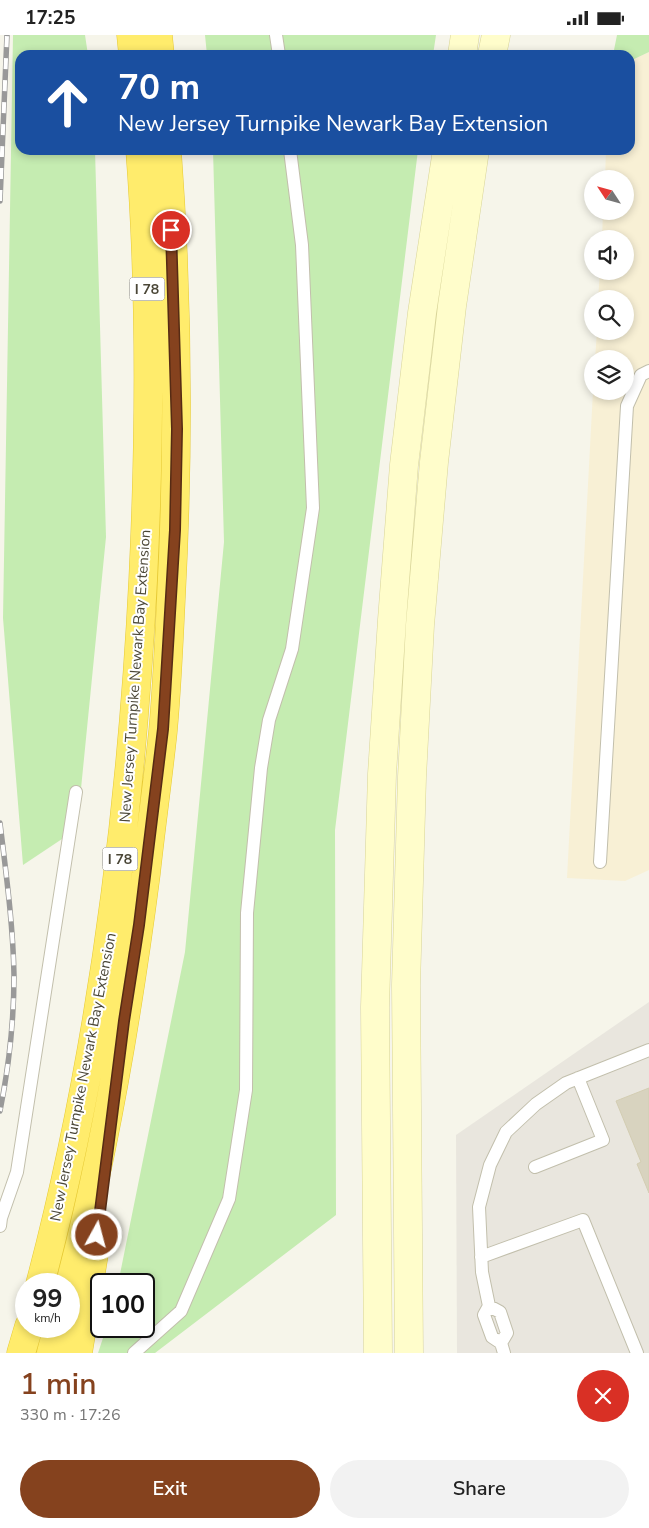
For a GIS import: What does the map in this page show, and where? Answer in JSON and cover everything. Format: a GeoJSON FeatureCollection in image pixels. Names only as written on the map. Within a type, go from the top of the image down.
{"type":"FeatureCollection","features":[{"type":"Feature","properties":{"kind":"highway"},"geometry":{"type":"LineString","coordinates":[[131,35],[132,50]]}},
{"type":"Feature","properties":{"kind":"highway"},"geometry":{"type":"LineString","coordinates":[[158,35],[160,50]]}},
{"type":"Feature","properties":{"kind":"highway","name":"New Jersey Turnpike Newark Bay Extension"},"geometry":{"type":"LineString","coordinates":[[43,1273],[53,1236],[78,1119],[97,1017],[124,825],[136,698],[146,529],[148,428],[148,310],[144,191],[140,155]]}},
{"type":"Feature","properties":{"kind":"highway","name":"New Jersey Turnpike Newark Bay Extension"},"geometry":{"type":"LineString","coordinates":[[73,1273],[106,1126],[124,1021],[139,925],[163,729],[175,530],[177,429],[174,300],[167,155]]}},
{"type":"Feature","properties":{"kind":"highway"},"geometry":{"type":"LineString","coordinates":[[78,1353],[94,1255],[124,1021]]}},
{"type":"Feature","properties":{"kind":"highway"},"geometry":{"type":"LineString","coordinates":[[21,1353],[25,1338]]}},
{"type":"Feature","properties":{"kind":"highway"},"geometry":{"type":"LineString","coordinates":[[51,1353],[55,1338]]}},
{"type":"Feature","properties":{"kind":"street"},"geometry":{"type":"LineString","coordinates":[[463,50],[465,35]]}},
{"type":"Feature","properties":{"kind":"street"},"geometry":{"type":"LineString","coordinates":[[493,50],[496,35]]}},
{"type":"Feature","properties":{"kind":"street"},"geometry":{"type":"LineString","coordinates":[[378,1353],[375,1007],[382,774],[392,610],[404,465],[419,341],[445,155]]}},
{"type":"Feature","properties":{"kind":"street"},"geometry":{"type":"LineString","coordinates":[[409,1353],[406,985],[412,777],[420,625],[434,462],[452,306],[474,155]]}},
{"type":"Feature","properties":{"kind":"lane"},"geometry":{"type":"LineString","coordinates":[[276,35],[278,50]]}},
{"type":"Feature","properties":{"kind":"lane"},"geometry":{"type":"LineString","coordinates":[[134,1353],[181,1311],[230,1199],[246,1090],[247,913],[260,768],[269,720],[292,649],[313,508],[302,245],[291,155]]}},
{"type":"Feature","properties":{"kind":"lane"},"geometry":{"type":"LineString","coordinates":[[600,862],[627,406],[641,375],[649,371]]}},
{"type":"Feature","properties":{"kind":"lane"},"geometry":{"type":"LineString","coordinates":[[0,1227],[1,1218],[17,1172],[76,792]]}},
{"type":"Feature","properties":{"kind":"lane"},"geometry":{"type":"LineString","coordinates":[[502,1348],[507,1333],[500,1311],[490,1306],[482,1272],[479,1207],[490,1165],[506,1132],[536,1104],[566,1083],[649,1050]]}},
{"type":"Feature","properties":{"kind":"lane"},"geometry":{"type":"LineString","coordinates":[[535,1167],[603,1140],[578,1078]]}},
{"type":"Feature","properties":{"kind":"lane"},"geometry":{"type":"LineString","coordinates":[[481,1257],[583,1220],[637,1353]]}},
{"type":"Feature","properties":{"kind":"shaded area"},"geometry":{"type":"Polygon","coordinates":[[[649,52],[649,870],[625,881],[567,878],[593,400],[634,400],[634,350],[596,350],[596,340],[634,340],[634,290],[599,290],[599,280],[634,280],[634,230],[602,230],[603,220],[634,220],[634,170],[605,170],[606,155],[635,155],[635,59],[649,52]]]}},
{"type":"Feature","properties":{"kind":"shaded area"},"geometry":{"type":"Polygon","coordinates":[[[649,1002],[649,1353],[457,1353],[456,1135],[649,1002]]]}},
{"type":"Feature","properties":{"kind":"green space"},"geometry":{"type":"Polygon","coordinates":[[[13,35],[85,35],[87,50],[15,50],[15,155],[95,155],[106,537],[77,829],[23,865],[3,618],[13,35]]]}},
{"type":"Feature","properties":{"kind":"green space"},"geometry":{"type":"Polygon","coordinates":[[[205,35],[436,35],[434,50],[206,50],[205,35]]]}},
{"type":"Feature","properties":{"kind":"green space"},"geometry":{"type":"Polygon","coordinates":[[[617,35],[649,35],[649,52],[635,59],[635,50],[614,50],[617,35]]]}},
{"type":"Feature","properties":{"kind":"green space"},"geometry":{"type":"Polygon","coordinates":[[[213,155],[417,155],[335,830],[336,1215],[155,1353],[98,1353],[103,1338],[155,1338],[155,1273],[120,1273],[185,952],[224,542],[213,155]]]}},
{"type":"Feature","properties":{"kind":"building"},"geometry":{"type":"Polygon","coordinates":[[[649,1088],[649,1193],[637,1164],[641,1162],[616,1101],[649,1088]]]}},
{"type":"Feature","properties":{"kind":"railway"},"geometry":{"type":"LineString","coordinates":[[0,201],[7,35]]}},
{"type":"Feature","properties":{"kind":"railway"},"geometry":{"type":"LineString","coordinates":[[0,823],[11,918],[14,975],[10,1043],[0,1111]]}},
{"type":"Feature","properties":{"kind":"route"},"geometry":{"type":"LineString","coordinates":[[97,1235],[124,1021],[139,925],[163,729],[175,530],[177,429],[171,230]]}}]}
